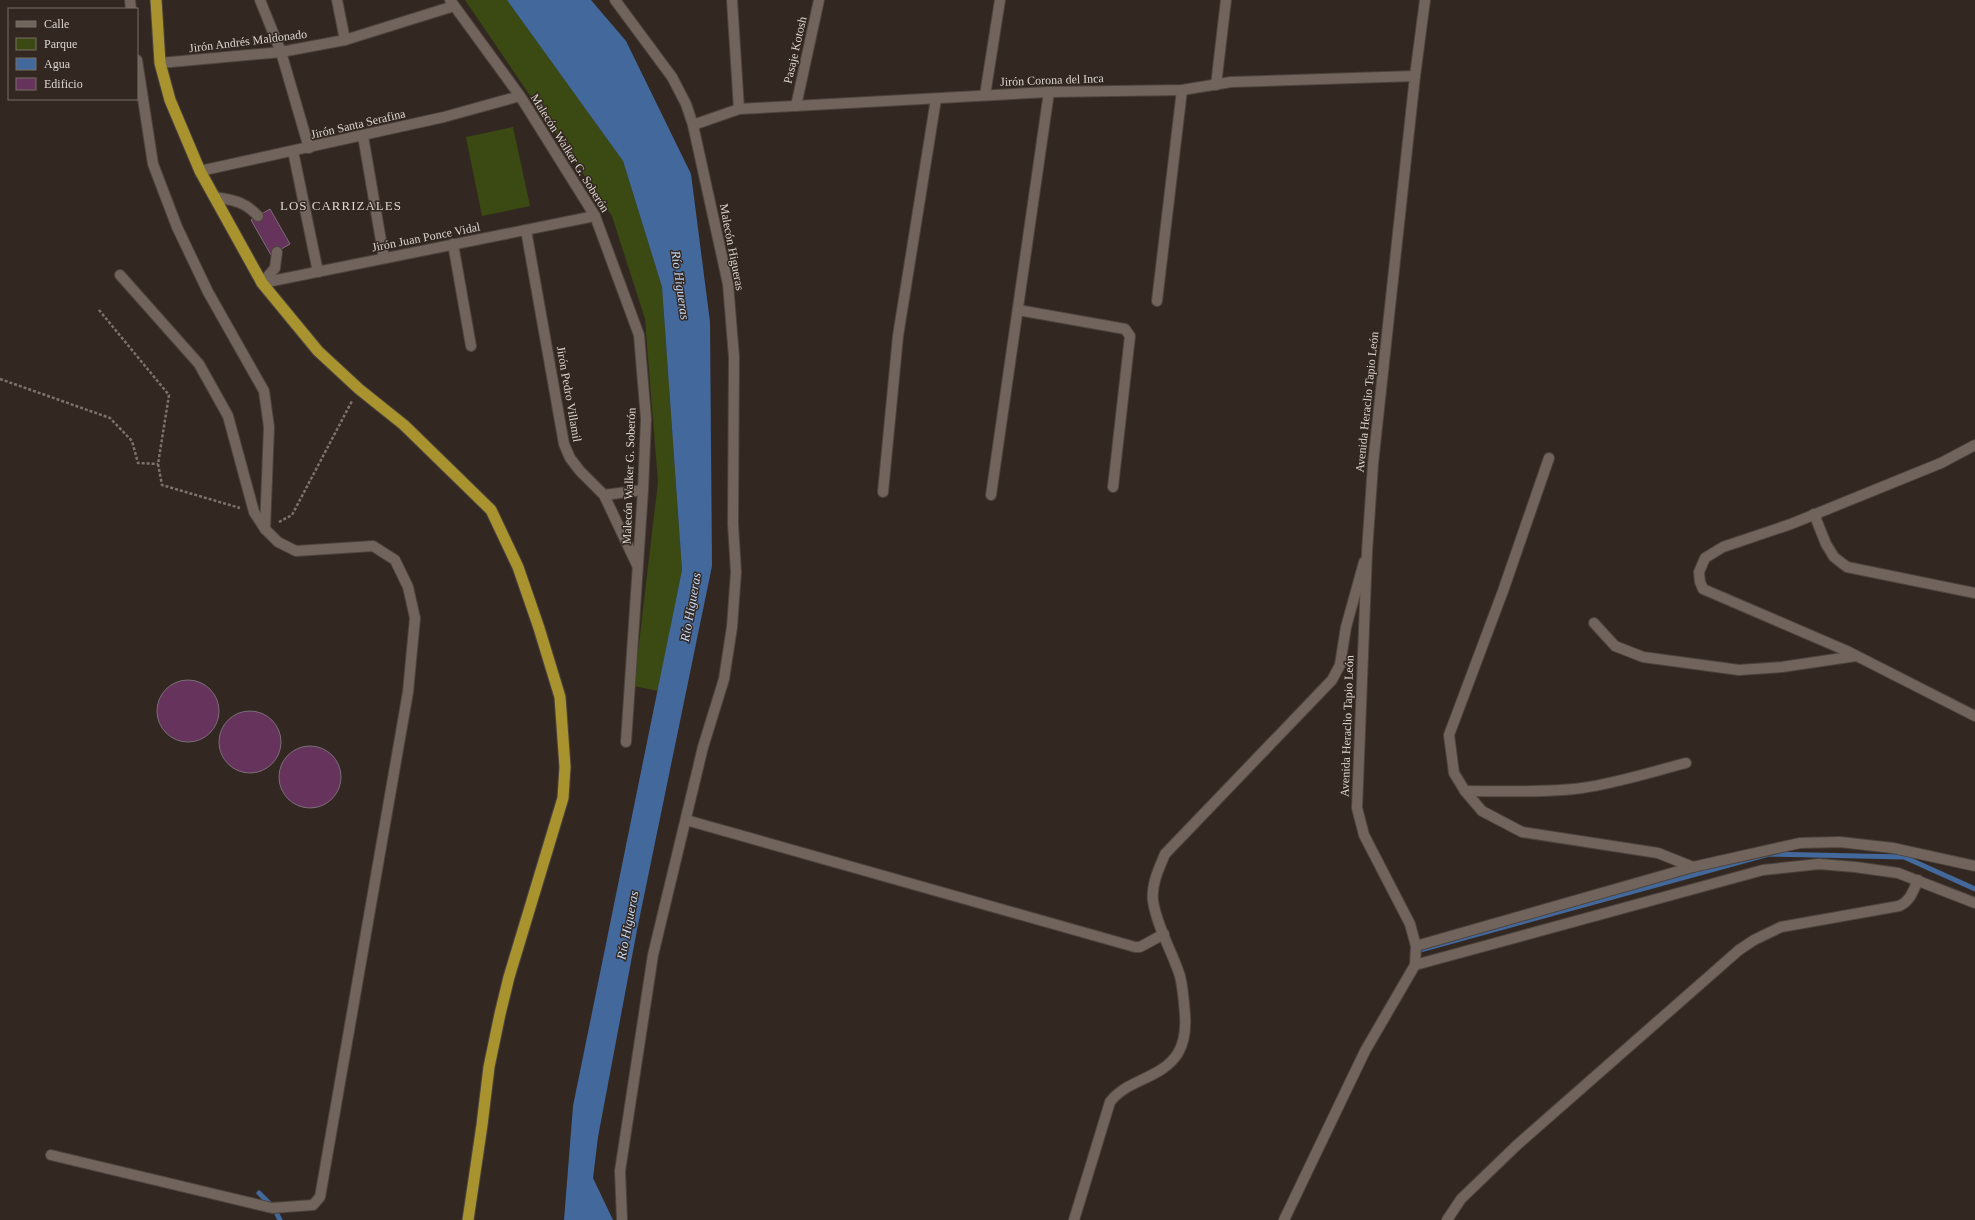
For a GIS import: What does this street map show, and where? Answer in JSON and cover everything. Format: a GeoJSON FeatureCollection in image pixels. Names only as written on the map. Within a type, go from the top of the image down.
{"type":"FeatureCollection","features":[{"type":"Feature","properties":{"kind":"highway"},"geometry":{"type":"LineString","coordinates":[[156,0],[160,63],[170,100],[200,171],[262,283],[318,351],[359,389],[404,425],[491,510],[518,567],[539,628],[560,697],[565,767],[563,798],[509,977],[500,1014],[489,1067],[468,1220]]}},
{"type":"Feature","properties":{"kind":"street"},"geometry":{"type":"LineString","coordinates":[[260,0],[281,52],[309,148]]}},
{"type":"Feature","properties":{"kind":"street"},"geometry":{"type":"LineString","coordinates":[[337,0],[345,40]]}},
{"type":"Feature","properties":{"kind":"street","name":"Malecón Higueras"},"geometry":{"type":"LineString","coordinates":[[615,0],[672,77],[686,104],[693,126],[728,284],[734,357],[733,524],[736,572],[732,627],[725,672],[703,747],[653,955],[620,1171],[622,1220]]}},
{"type":"Feature","properties":{"kind":"street"},"geometry":{"type":"LineString","coordinates":[[732,0],[740,109]]}},
{"type":"Feature","properties":{"kind":"street","name":"Pasaje Kotosh"},"geometry":{"type":"LineString","coordinates":[[796,106],[819,0]]}},
{"type":"Feature","properties":{"kind":"street"},"geometry":{"type":"LineString","coordinates":[[985,95],[1000,0]]}},
{"type":"Feature","properties":{"kind":"street"},"geometry":{"type":"LineString","coordinates":[[1216,85],[1226,0]]}},
{"type":"Feature","properties":{"kind":"street","name":"Avenida Heraclio Tapio León"},"geometry":{"type":"LineString","coordinates":[[1415,965],[1416,946],[1410,924],[1364,835],[1357,808],[1367,552],[1373,464],[1415,76],[1425,0]]}},
{"type":"Feature","properties":{"kind":"street","name":"Jirón Andrés Maldonado"},"geometry":{"type":"LineString","coordinates":[[160,63],[281,52],[345,40],[452,3]]}},
{"type":"Feature","properties":{"kind":"street","name":"Malecón Walker G. Soberón"},"geometry":{"type":"LineString","coordinates":[[452,3],[520,96],[595,216],[639,335],[646,419],[643,490],[626,742]]}},
{"type":"Feature","properties":{"kind":"street"},"geometry":{"type":"LineString","coordinates":[[138,66],[153,164],[177,227],[208,292],[264,391],[269,428],[265,529]]}},
{"type":"Feature","properties":{"kind":"street","name":"Jirón Corona del Inca"},"geometry":{"type":"LineString","coordinates":[[693,126],[740,109],[1049,92],[1182,90],[1230,82],[1415,76]]}},
{"type":"Feature","properties":{"kind":"street"},"geometry":{"type":"LineString","coordinates":[[1157,301],[1182,90]]}},
{"type":"Feature","properties":{"kind":"street"},"geometry":{"type":"LineString","coordinates":[[991,495],[1049,92]]}},
{"type":"Feature","properties":{"kind":"street","name":"Jirón Santa Serafina"},"geometry":{"type":"LineString","coordinates":[[200,171],[363,136],[444,117],[520,96]]}},
{"type":"Feature","properties":{"kind":"street"},"geometry":{"type":"LineString","coordinates":[[883,492],[898,336],[936,99]]}},
{"type":"Feature","properties":{"kind":"street"},"geometry":{"type":"LineString","coordinates":[[363,136],[384,258]]}},
{"type":"Feature","properties":{"kind":"street"},"geometry":{"type":"LineString","coordinates":[[294,152],[318,272]]}},
{"type":"Feature","properties":{"kind":"street"},"geometry":{"type":"LineString","coordinates":[[214,196],[236,201],[249,207],[258,216]]}},
{"type":"Feature","properties":{"kind":"street","name":"Jirón Juan Ponce Vidal"},"geometry":{"type":"LineString","coordinates":[[262,283],[595,216]]}},
{"type":"Feature","properties":{"kind":"street","name":"Jirón Pedro Villamil"},"geometry":{"type":"LineString","coordinates":[[526,230],[564,444],[570,458],[580,471],[604,495],[638,566]]}},
{"type":"Feature","properties":{"kind":"street"},"geometry":{"type":"LineString","coordinates":[[452,244],[471,346]]}},
{"type":"Feature","properties":{"kind":"street"},"geometry":{"type":"LineString","coordinates":[[262,283],[275,268],[277,252]]}},
{"type":"Feature","properties":{"kind":"street"},"geometry":{"type":"LineString","coordinates":[[51,1155],[273,1208],[314,1205],[320,1197],[408,692],[415,618],[408,587],[395,560],[373,546],[296,551],[278,542],[265,529],[254,512],[225,409],[199,364],[120,275]]}},
{"type":"Feature","properties":{"kind":"street"},"geometry":{"type":"LineString","coordinates":[[1018,310],[1125,329],[1130,336],[1113,487]]}},
{"type":"Feature","properties":{"kind":"street"},"geometry":{"type":"LineString","coordinates":[[1975,445],[1941,463],[1791,524],[1723,547],[1705,558],[1699,572],[1700,582],[1703,589],[1856,656],[1975,716]]}},
{"type":"Feature","properties":{"kind":"street"},"geometry":{"type":"LineString","coordinates":[[1549,458],[1503,591],[1449,735],[1454,773],[1465,791],[1482,811],[1522,832],[1658,853],[1693,867]]}},
{"type":"Feature","properties":{"kind":"street"},"geometry":{"type":"LineString","coordinates":[[604,495],[643,490]]}},
{"type":"Feature","properties":{"kind":"street"},"geometry":{"type":"LineString","coordinates":[[1814,514],[1826,544],[1834,557],[1847,567],[1975,593]]}},
{"type":"Feature","properties":{"kind":"street"},"geometry":{"type":"LineString","coordinates":[[1074,1220],[1110,1102],[1116,1094],[1155,1074],[1171,1062],[1184,1041],[1185,1027],[1180,977],[1153,900],[1155,881],[1165,854],[1332,680],[1340,665],[1346,628],[1367,552]]}},
{"type":"Feature","properties":{"kind":"street"},"geometry":{"type":"LineString","coordinates":[[1594,623],[1615,646],[1643,657],[1739,670],[1782,667],[1856,656]]}},
{"type":"Feature","properties":{"kind":"street"},"geometry":{"type":"LineString","coordinates":[[1465,791],[1535,791],[1580,788],[1607,784],[1686,763]]}},
{"type":"Feature","properties":{"kind":"street"},"geometry":{"type":"LineString","coordinates":[[686,820],[1135,947],[1140,947],[1164,934]]}},
{"type":"Feature","properties":{"kind":"street"},"geometry":{"type":"LineString","coordinates":[[1416,946],[1693,867],[1800,843],[1840,842],[1893,848],[1975,866]]}},
{"type":"Feature","properties":{"kind":"street"},"geometry":{"type":"LineString","coordinates":[[1284,1220],[1365,1051],[1415,965],[1763,870],[1819,864],[1856,867],[1898,873],[1975,903]]}},
{"type":"Feature","properties":{"kind":"street"},"geometry":{"type":"LineString","coordinates":[[1447,1220],[1461,1199],[1517,1145],[1739,950],[1754,940],[1780,927],[1899,906],[1904,904],[1910,898],[1918,880]]}},
{"type":"Feature","properties":{"kind":"path"},"geometry":{"type":"LineString","coordinates":[[99,310],[169,395],[158,464],[162,485],[254,512]]}},
{"type":"Feature","properties":{"kind":"path"},"geometry":{"type":"LineString","coordinates":[[0,379],[110,418],[132,441],[138,463],[158,464]]}},
{"type":"Feature","properties":{"kind":"path"},"geometry":{"type":"LineString","coordinates":[[265,529],[292,515],[359,389]]}},
{"type":"Feature","properties":{"kind":"green space"},"geometry":{"type":"Polygon","coordinates":[[[465,0],[507,0],[623,161],[662,287],[682,570],[658,691],[634,686],[658,482],[645,319],[612,216],[465,0]]]}},
{"type":"Feature","properties":{"kind":"green space"},"geometry":{"type":"Polygon","coordinates":[[[513,127],[530,206],[482,216],[466,137],[513,127]]]}},
{"type":"Feature","properties":{"kind":"water","name":"Río Higueras"},"geometry":{"type":"Polygon","coordinates":[[[507,0],[591,0],[626,41],[691,174],[710,322],[712,566],[637,930],[598,1137],[593,1178],[613,1220],[564,1220],[573,1106],[682,570],[662,287],[623,161],[507,0]]]}},
{"type":"Feature","properties":{"kind":"building"},"geometry":{"type":"Polygon","coordinates":[[[270,209],[290,244],[271,255],[251,220],[270,209]]]}},
{"type":"Feature","properties":{"kind":"building"},"geometry":{"type":"Polygon","coordinates":[[[188,680],[200,682],[210,689],[217,699],[219,711],[217,723],[210,733],[200,740],[188,742],[176,740],[166,733],[159,723],[157,711],[159,699],[166,689],[176,682],[188,680]]]}},
{"type":"Feature","properties":{"kind":"building"},"geometry":{"type":"Polygon","coordinates":[[[250,711],[262,713],[272,720],[279,730],[281,742],[279,754],[272,764],[262,771],[250,773],[238,771],[228,764],[221,754],[219,742],[221,730],[228,720],[238,713],[250,711]]]}},
{"type":"Feature","properties":{"kind":"building"},"geometry":{"type":"Polygon","coordinates":[[[310,746],[322,748],[332,755],[339,765],[341,777],[339,789],[332,799],[322,806],[310,808],[298,806],[288,799],[281,789],[279,777],[281,765],[288,755],[298,748],[310,746]]]}},
{"type":"Feature","properties":{"kind":"waterway"},"geometry":{"type":"LineString","coordinates":[[1420,950],[1769,854],[1904,857],[1975,889]]}},
{"type":"Feature","properties":{"kind":"waterway"},"geometry":{"type":"LineString","coordinates":[[259,1193],[274,1208],[280,1220]]}},
{"type":"Feature","properties":{"kind":"district","name":"LOS CARRIZALES"},"geometry":{"type":"Point","coordinates":[341,205]}}]}
